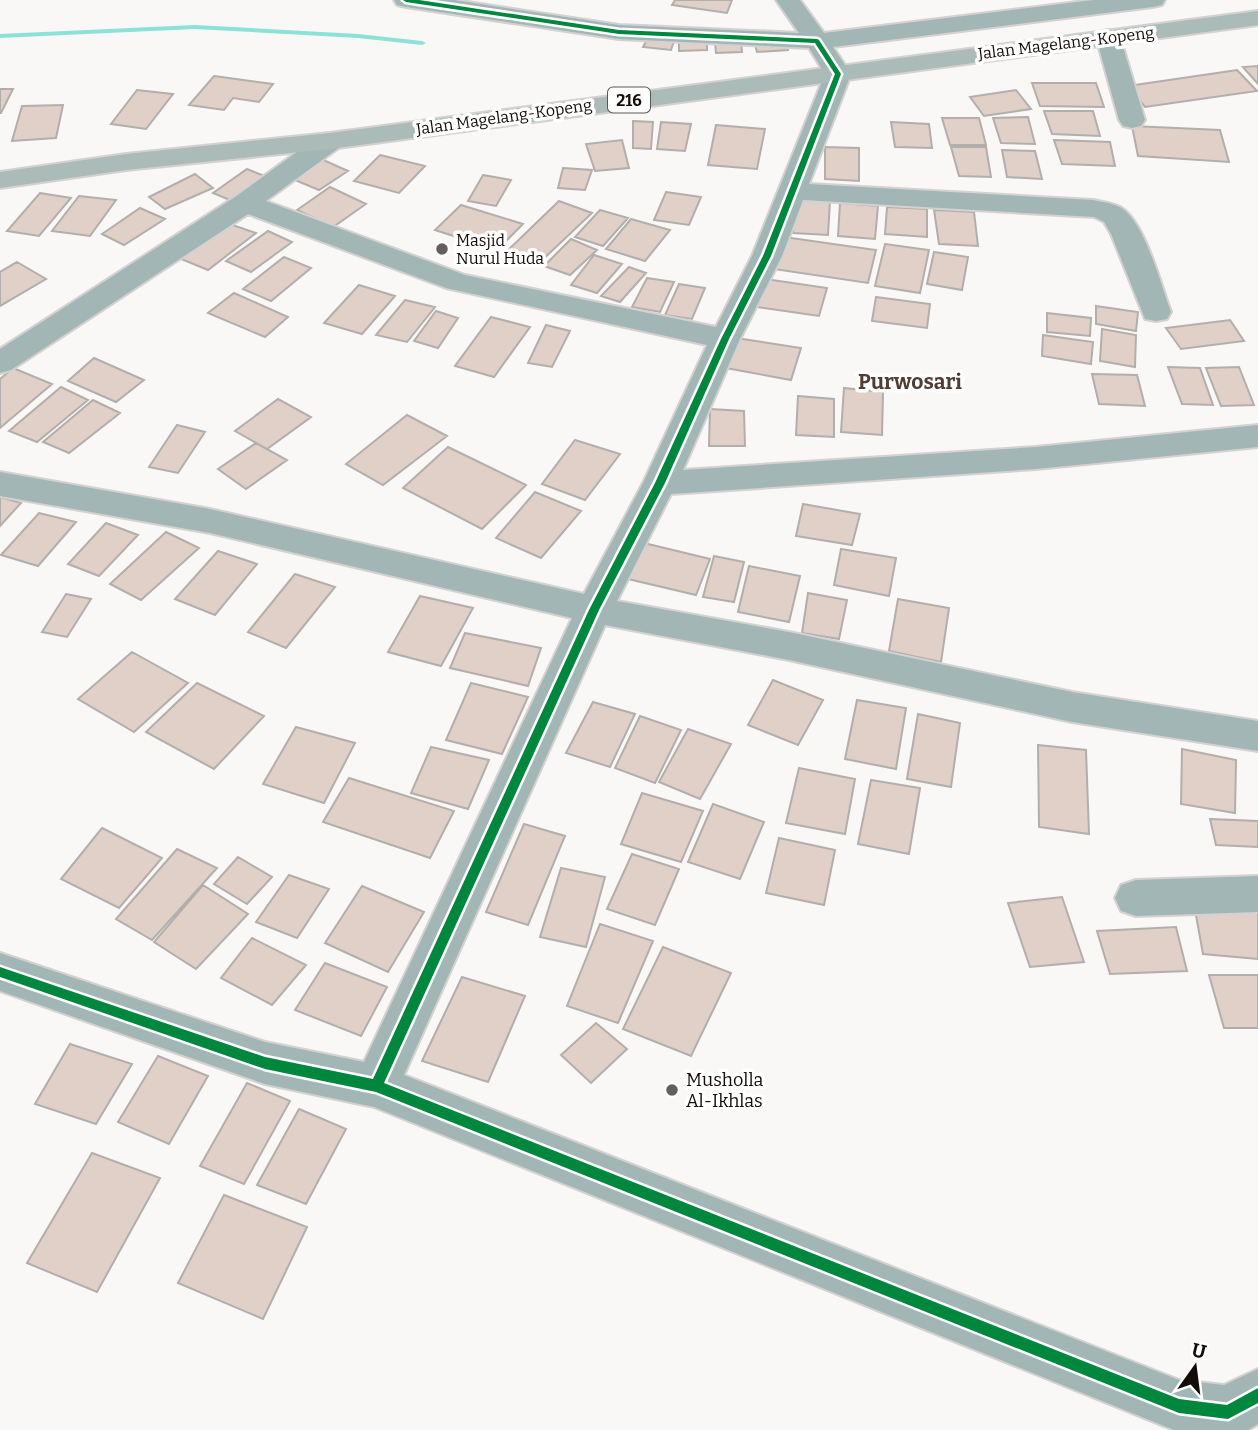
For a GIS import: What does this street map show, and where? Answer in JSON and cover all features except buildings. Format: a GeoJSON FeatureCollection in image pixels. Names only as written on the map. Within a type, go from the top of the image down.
{"type":"FeatureCollection","features":[{"type":"Feature","properties":{"kind":"main road","name":"Jalan Magelang-Kopeng"},"geometry":{"type":"LineString","coordinates":[[0,180],[126,162],[330,141],[1258,18]]}},
{"type":"Feature","properties":{"kind":"street"},"geometry":{"type":"LineString","coordinates":[[405,0],[619,32],[817,41],[1153,0]]}},
{"type":"Feature","properties":{"kind":"street"},"geometry":{"type":"LineString","coordinates":[[376,1086],[594,610],[660,483],[725,339],[767,256],[838,74],[789,0]]}},
{"type":"Feature","properties":{"kind":"street"},"geometry":{"type":"LineString","coordinates":[[931,0],[946,27]]}},
{"type":"Feature","properties":{"kind":"street"},"geometry":{"type":"LineString","coordinates":[[1108,37],[1132,120]]}},
{"type":"Feature","properties":{"kind":"street"},"geometry":{"type":"LineString","coordinates":[[0,363],[245,203],[330,141]]}},
{"type":"Feature","properties":{"kind":"street"},"geometry":{"type":"LineString","coordinates":[[792,191],[1093,208],[1109,212],[1115,216],[1124,232],[1156,312]]}},
{"type":"Feature","properties":{"kind":"street"},"geometry":{"type":"LineString","coordinates":[[245,203],[457,282],[725,339]]}},
{"type":"Feature","properties":{"kind":"street"},"geometry":{"type":"LineString","coordinates":[[0,326],[36,339]]}},
{"type":"Feature","properties":{"kind":"street"},"geometry":{"type":"LineString","coordinates":[[660,483],[1036,458],[1258,436]]}},
{"type":"Feature","properties":{"kind":"street"},"geometry":{"type":"LineString","coordinates":[[0,484],[210,521],[594,610],[789,646],[1072,707],[1258,736]]}},
{"type":"Feature","properties":{"kind":"street"},"geometry":{"type":"LineString","coordinates":[[1136,898],[1258,894]]}},
{"type":"Feature","properties":{"kind":"street"},"geometry":{"type":"LineString","coordinates":[[0,972],[265,1063],[376,1086],[1179,1406],[1227,1412],[1258,1395]]}},
{"type":"Feature","properties":{"kind":"waterway"},"geometry":{"type":"LineString","coordinates":[[0,36],[195,27],[358,36],[422,43]]}},
{"type":"Feature","properties":{"kind":"cycle path"},"geometry":{"type":"LineString","coordinates":[[376,1086],[594,610],[660,483],[725,339],[767,256],[838,74],[817,41],[619,32],[406,0]]}},
{"type":"Feature","properties":{"kind":"cycle path"},"geometry":{"type":"LineString","coordinates":[[0,972],[265,1063],[376,1086],[1179,1406],[1228,1412],[1258,1395]]}},
{"type":"Feature","properties":{"kind":"place","name":"Masjid Nurul Huda"},"geometry":{"type":"Point","coordinates":[442,249]}},
{"type":"Feature","properties":{"kind":"place","name":"Musholla Al-Ikhlas"},"geometry":{"type":"Point","coordinates":[672,1090]}},
{"type":"Feature","properties":{"kind":"district","name":"Purwosari"},"geometry":{"type":"Point","coordinates":[910,382]}}]}
